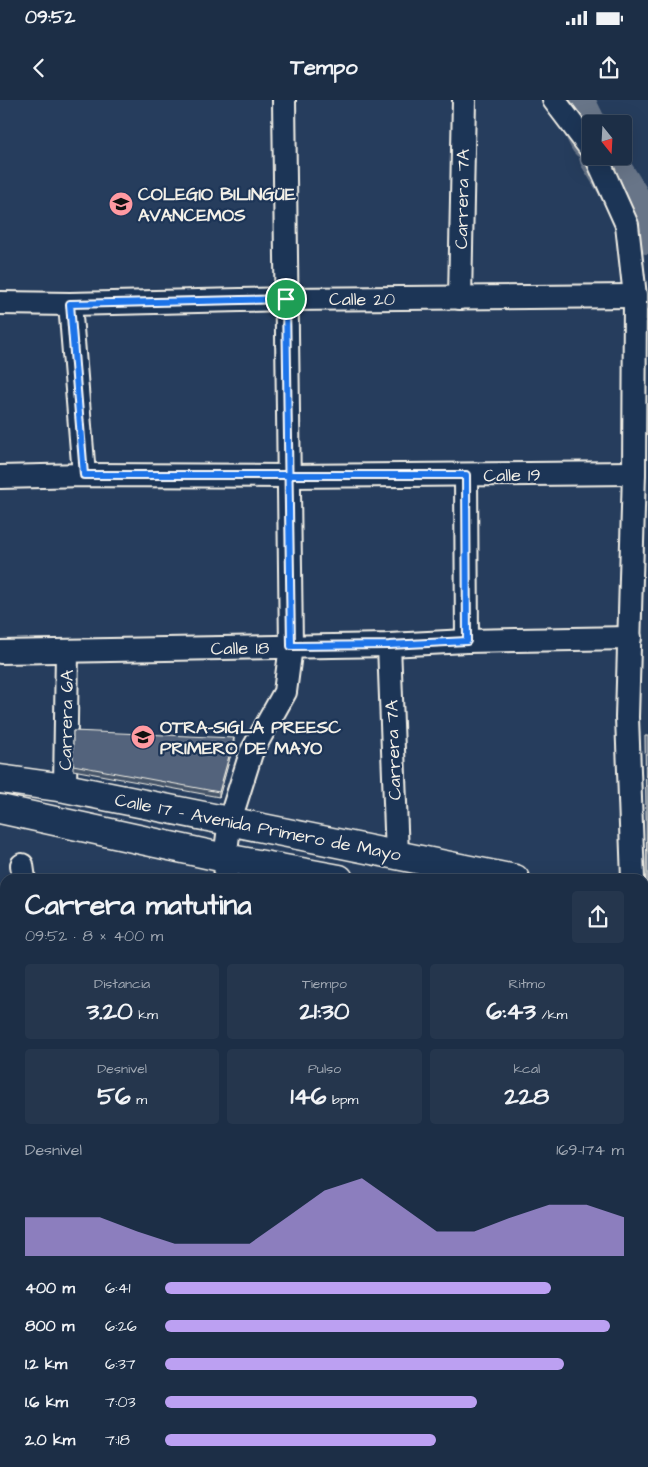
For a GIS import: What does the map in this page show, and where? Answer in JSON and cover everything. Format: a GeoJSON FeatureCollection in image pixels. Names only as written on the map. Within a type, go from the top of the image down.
{"type":"FeatureCollection","features":[{"type":"Feature","properties":{"kind":"main road","name":"Calle 17 - Avenida Primero de Mayo"},"geometry":{"type":"LineString","coordinates":[[0,779],[65,788],[490,874]]}},
{"type":"Feature","properties":{"kind":"main road","name":"Calle 17 - Avenida Primero de Mayo"},"geometry":{"type":"LineString","coordinates":[[0,809],[225,868],[287,874]]}},
{"type":"Feature","properties":{"kind":"street"},"geometry":{"type":"LineString","coordinates":[[225,868],[230,820],[251,753],[285,692],[291,646],[284,100]]}},
{"type":"Feature","properties":{"kind":"street","name":"Carrera 7A"},"geometry":{"type":"LineString","coordinates":[[460,298],[464,100]]}},
{"type":"Feature","properties":{"kind":"street"},"geometry":{"type":"LineString","coordinates":[[554,100],[582,137]]}},
{"type":"Feature","properties":{"kind":"street"},"geometry":{"type":"LineString","coordinates":[[600,165],[627,225],[635,296],[634,473],[640,577],[630,638],[638,717],[633,874]]}},
{"type":"Feature","properties":{"kind":"street","name":"Calle 20"},"geometry":{"type":"LineString","coordinates":[[0,303],[70,304],[286,299],[635,296]]}},
{"type":"Feature","properties":{"kind":"street"},"geometry":{"type":"LineString","coordinates":[[70,304],[84,475]]}},
{"type":"Feature","properties":{"kind":"street","name":"Calle 19"},"geometry":{"type":"LineString","coordinates":[[0,478],[84,475],[288,476],[634,473]]}},
{"type":"Feature","properties":{"kind":"street"},"geometry":{"type":"LineString","coordinates":[[466,475],[467,641]]}},
{"type":"Feature","properties":{"kind":"street","name":"Calle 18"},"geometry":{"type":"LineString","coordinates":[[0,652],[389,645],[467,641],[630,638]]}},
{"type":"Feature","properties":{"kind":"street","name":"Carrera 7A"},"geometry":{"type":"LineString","coordinates":[[389,645],[397,855]]}},
{"type":"Feature","properties":{"kind":"street","name":"Carrera 6A"},"geometry":{"type":"LineString","coordinates":[[65,788],[66,651]]}},
{"type":"Feature","properties":{"kind":"building"},"geometry":{"type":"Polygon","coordinates":[[[73,731],[234,738],[219,792],[73,765],[73,731]]]}},
{"type":"Feature","properties":{"kind":"building"},"geometry":{"type":"Polygon","coordinates":[[[645,736],[648,736],[647,874],[645,736]]]}},
{"type":"Feature","properties":{"kind":"waterway"},"geometry":{"type":"LineString","coordinates":[[572,100],[582,121]]}},
{"type":"Feature","properties":{"kind":"waterway"},"geometry":{"type":"LineString","coordinates":[[607,165],[648,232]]}},
{"type":"Feature","properties":{"kind":"place","name":"COLEGIO BILINGÜE AVANCEMOS"},"geometry":{"type":"Point","coordinates":[121,204]}},
{"type":"Feature","properties":{"kind":"place","name":"OTRA-SIGLA PREESC PRIMERO DE MAYO"},"geometry":{"type":"Point","coordinates":[143,737]}},
{"type":"Feature","properties":{"kind":"route"},"geometry":{"type":"LineString","coordinates":[[286,299],[70,304],[84,475],[288,476],[466,475],[467,641],[389,645],[291,646],[288,476],[286,299]]}}]}
